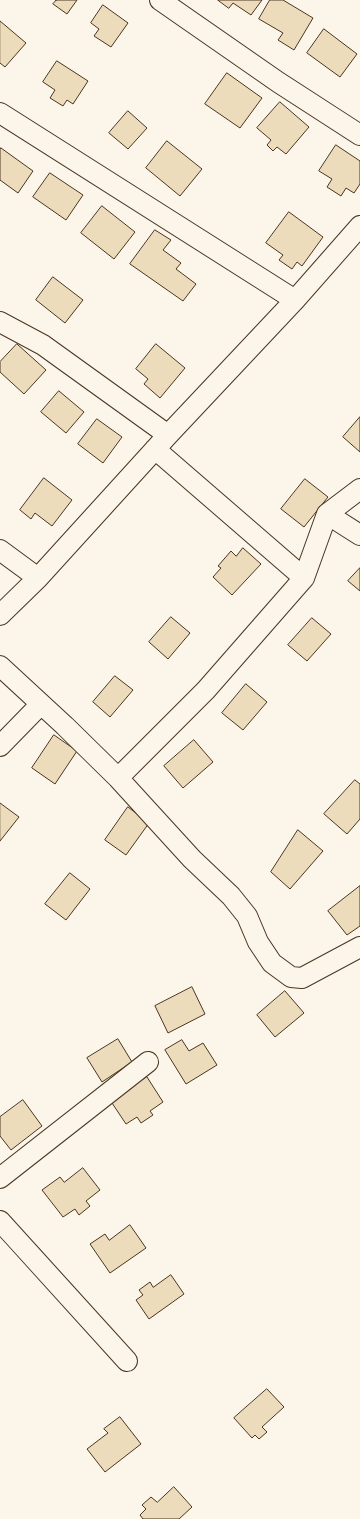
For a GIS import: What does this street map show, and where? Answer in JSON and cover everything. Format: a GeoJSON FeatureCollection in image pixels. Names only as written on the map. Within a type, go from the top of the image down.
{"type":"FeatureCollection","features":[{"type":"Feature","properties":{"kind":"street"},"geometry":{"type":"LineString","coordinates":[[160,0],[278,82],[360,135]]}},
{"type":"Feature","properties":{"kind":"street"},"geometry":{"type":"LineString","coordinates":[[0,113],[294,300]]}},
{"type":"Feature","properties":{"kind":"street"},"geometry":{"type":"LineString","coordinates":[[0,615],[38,578],[161,442],[294,300],[360,226]]}},
{"type":"Feature","properties":{"kind":"street"},"geometry":{"type":"LineString","coordinates":[[0,322],[26,335],[55,353],[161,442],[304,578]]}},
{"type":"Feature","properties":{"kind":"street"},"geometry":{"type":"LineString","coordinates":[[118,778],[206,690],[304,578],[327,514],[360,489]]}},
{"type":"Feature","properties":{"kind":"street"},"geometry":{"type":"LineString","coordinates":[[327,514],[360,534]]}},
{"type":"Feature","properties":{"kind":"street"},"geometry":{"type":"LineString","coordinates":[[0,550],[38,578]]}},
{"type":"Feature","properties":{"kind":"street"},"geometry":{"type":"LineString","coordinates":[[0,666],[118,778],[192,859],[231,896],[247,916],[258,942],[272,962],[282,971],[291,977],[302,978],[360,948]]}},
{"type":"Feature","properties":{"kind":"street"},"geometry":{"type":"LineString","coordinates":[[0,746],[41,704]]}},
{"type":"Feature","properties":{"kind":"street"},"geometry":{"type":"LineString","coordinates":[[0,1178],[148,1062]]}},
{"type":"Feature","properties":{"kind":"street"},"geometry":{"type":"LineString","coordinates":[[0,1221],[127,1361]]}},
{"type":"Feature","properties":{"kind":"building"},"geometry":{"type":"Polygon","coordinates":[[[56,0],[77,0],[67,14],[53,4],[56,0]]]}},
{"type":"Feature","properties":{"kind":"building"},"geometry":{"type":"Polygon","coordinates":[[[218,0],[262,0],[251,15],[233,3],[229,8],[218,0]]]}},
{"type":"Feature","properties":{"kind":"building"},"geometry":{"type":"Polygon","coordinates":[[[270,0],[283,0],[313,18],[294,50],[278,40],[283,33],[259,19],[270,0]]]}},
{"type":"Feature","properties":{"kind":"building"},"geometry":{"type":"Polygon","coordinates":[[[103,5],[128,23],[111,47],[94,36],[99,29],[91,23],[103,5]]]}},
{"type":"Feature","properties":{"kind":"building"},"geometry":{"type":"Polygon","coordinates":[[[0,21],[26,43],[5,67],[0,63],[0,21]]]}},
{"type":"Feature","properties":{"kind":"building"},"geometry":{"type":"Polygon","coordinates":[[[324,29],[357,54],[340,77],[307,53],[324,29]]]}},
{"type":"Feature","properties":{"kind":"building"},"geometry":{"type":"Polygon","coordinates":[[[57,61],[88,81],[73,104],[67,100],[63,106],[50,98],[55,90],[43,82],[57,61]]]}},
{"type":"Feature","properties":{"kind":"building"},"geometry":{"type":"Polygon","coordinates":[[[227,73],[262,98],[240,128],[205,104],[227,73]]]}},
{"type":"Feature","properties":{"kind":"building"},"geometry":{"type":"Polygon","coordinates":[[[280,102],[309,127],[286,154],[277,147],[273,151],[267,145],[271,140],[257,128],[280,102]]]}},
{"type":"Feature","properties":{"kind":"building"},"geometry":{"type":"Polygon","coordinates":[[[128,111],[147,128],[128,149],[109,133],[128,111]]]}},
{"type":"Feature","properties":{"kind":"building"},"geometry":{"type":"Polygon","coordinates":[[[167,141],[202,169],[180,196],[146,168],[167,141]]]}},
{"type":"Feature","properties":{"kind":"building"},"geometry":{"type":"Polygon","coordinates":[[[336,145],[360,161],[360,184],[354,193],[346,188],[341,196],[327,187],[332,179],[319,171],[336,145]]]}},
{"type":"Feature","properties":{"kind":"building"},"geometry":{"type":"Polygon","coordinates":[[[1,148],[33,171],[18,193],[0,180],[1,148]]]}},
{"type":"Feature","properties":{"kind":"building"},"geometry":{"type":"Polygon","coordinates":[[[50,173],[83,195],[66,220],[33,197],[50,173]]]}},
{"type":"Feature","properties":{"kind":"building"},"geometry":{"type":"Polygon","coordinates":[[[102,206],[135,232],[114,259],[81,233],[102,206]]]}},
{"type":"Feature","properties":{"kind":"building"},"geometry":{"type":"Polygon","coordinates":[[[289,212],[323,237],[302,266],[297,262],[292,269],[279,260],[283,255],[266,243],[289,212]]]}},
{"type":"Feature","properties":{"kind":"building"},"geometry":{"type":"Polygon","coordinates":[[[155,230],[171,240],[163,250],[181,263],[176,269],[196,284],[183,301],[130,264],[155,230]]]}},
{"type":"Feature","properties":{"kind":"building"},"geometry":{"type":"Polygon","coordinates":[[[53,277],[83,300],[65,323],[36,300],[53,277]]]}},
{"type":"Feature","properties":{"kind":"building"},"geometry":{"type":"Polygon","coordinates":[[[17,344],[46,370],[24,394],[0,372],[0,362],[17,344]]]}},
{"type":"Feature","properties":{"kind":"building"},"geometry":{"type":"Polygon","coordinates":[[[156,344],[185,368],[160,398],[144,384],[148,379],[136,369],[156,344]]]}},
{"type":"Feature","properties":{"kind":"building"},"geometry":{"type":"Polygon","coordinates":[[[59,391],[84,412],[66,433],[41,412],[59,391]]]}},
{"type":"Feature","properties":{"kind":"building"},"geometry":{"type":"Polygon","coordinates":[[[360,417],[360,452],[343,437],[360,417]]]}},
{"type":"Feature","properties":{"kind":"building"},"geometry":{"type":"Polygon","coordinates":[[[97,419],[122,437],[103,463],[78,444],[97,419]]]}},
{"type":"Feature","properties":{"kind":"building"},"geometry":{"type":"Polygon","coordinates":[[[44,478],[72,500],[52,526],[35,513],[31,519],[20,510],[44,478]]]}},
{"type":"Feature","properties":{"kind":"building"},"geometry":{"type":"Polygon","coordinates":[[[305,479],[328,497],[304,527],[281,509],[305,479]]]}},
{"type":"Feature","properties":{"kind":"building"},"geometry":{"type":"Polygon","coordinates":[[[243,548],[261,564],[232,595],[213,577],[221,568],[218,566],[231,551],[236,556],[243,548]]]}},
{"type":"Feature","properties":{"kind":"building"},"geometry":{"type":"Polygon","coordinates":[[[360,568],[360,591],[348,581],[360,568]]]}},
{"type":"Feature","properties":{"kind":"building"},"geometry":{"type":"Polygon","coordinates":[[[171,617],[190,633],[168,659],[149,642],[171,617]]]}},
{"type":"Feature","properties":{"kind":"building"},"geometry":{"type":"Polygon","coordinates":[[[312,618],[331,634],[307,661],[288,645],[312,618]]]}},
{"type":"Feature","properties":{"kind":"building"},"geometry":{"type":"Polygon","coordinates":[[[115,676],[133,690],[110,717],[93,702],[115,676]]]}},
{"type":"Feature","properties":{"kind":"building"},"geometry":{"type":"Polygon","coordinates":[[[246,684],[267,702],[243,730],[222,713],[246,684]]]}},
{"type":"Feature","properties":{"kind":"building"},"geometry":{"type":"Polygon","coordinates":[[[54,735],[77,751],[55,784],[32,768],[54,735]]]}},
{"type":"Feature","properties":{"kind":"building"},"geometry":{"type":"Polygon","coordinates":[[[194,740],[213,762],[183,788],[164,766],[194,740]]]}},
{"type":"Feature","properties":{"kind":"building"},"geometry":{"type":"Polygon","coordinates":[[[355,780],[360,784],[360,819],[347,834],[324,814],[355,780]]]}},
{"type":"Feature","properties":{"kind":"building"},"geometry":{"type":"Polygon","coordinates":[[[0,803],[19,817],[0,841],[0,803]]]}},
{"type":"Feature","properties":{"kind":"building"},"geometry":{"type":"Polygon","coordinates":[[[128,807],[149,823],[126,855],[105,840],[128,807]]]}},
{"type":"Feature","properties":{"kind":"building"},"geometry":{"type":"Polygon","coordinates":[[[298,830],[323,851],[290,889],[271,872],[298,830]]]}},
{"type":"Feature","properties":{"kind":"building"},"geometry":{"type":"Polygon","coordinates":[[[70,873],[90,889],[66,920],[45,904],[70,873]]]}},
{"type":"Feature","properties":{"kind":"building"},"geometry":{"type":"Polygon","coordinates":[[[360,886],[360,926],[347,935],[328,911],[360,886]]]}},
{"type":"Feature","properties":{"kind":"building"},"geometry":{"type":"Polygon","coordinates":[[[192,987],[205,1014],[168,1033],[155,1006],[192,987]]]}},
{"type":"Feature","properties":{"kind":"building"},"geometry":{"type":"Polygon","coordinates":[[[285,991],[304,1013],[275,1037],[257,1015],[285,991]]]}},
{"type":"Feature","properties":{"kind":"building"},"geometry":{"type":"Polygon","coordinates":[[[118,1039],[132,1062],[102,1082],[87,1058],[118,1039]]]}},
{"type":"Feature","properties":{"kind":"building"},"geometry":{"type":"Polygon","coordinates":[[[182,1040],[189,1051],[203,1043],[217,1065],[186,1084],[165,1050],[182,1040]]]}},
{"type":"Feature","properties":{"kind":"building"},"geometry":{"type":"Polygon","coordinates":[[[147,1077],[163,1102],[150,1111],[153,1115],[141,1123],[137,1117],[126,1124],[110,1100],[147,1077]]]}},
{"type":"Feature","properties":{"kind":"building"},"geometry":{"type":"Polygon","coordinates":[[[23,1100],[42,1126],[11,1150],[0,1136],[0,1117],[23,1100]]]}},
{"type":"Feature","properties":{"kind":"building"},"geometry":{"type":"Polygon","coordinates":[[[83,1168],[100,1190],[86,1201],[90,1206],[79,1215],[75,1209],[63,1217],[42,1190],[60,1177],[64,1182],[83,1168]]]}},
{"type":"Feature","properties":{"kind":"building"},"geometry":{"type":"Polygon","coordinates":[[[130,1225],[146,1248],[110,1273],[90,1244],[105,1234],[109,1240],[130,1225]]]}},
{"type":"Feature","properties":{"kind":"building"},"geometry":{"type":"Polygon","coordinates":[[[171,1275],[184,1294],[149,1319],[136,1300],[143,1295],[139,1290],[150,1282],[153,1287],[171,1275]]]}},
{"type":"Feature","properties":{"kind":"building"},"geometry":{"type":"Polygon","coordinates":[[[267,1389],[284,1407],[262,1427],[267,1432],[259,1439],[255,1435],[252,1438],[234,1418],[267,1389]]]}},
{"type":"Feature","properties":{"kind":"building"},"geometry":{"type":"Polygon","coordinates":[[[120,1417],[141,1444],[105,1472],[87,1449],[108,1433],[104,1429],[120,1417]]]}},
{"type":"Feature","properties":{"kind":"building"},"geometry":{"type":"Polygon","coordinates":[[[174,1487],[192,1507],[179,1519],[143,1519],[140,1515],[146,1509],[142,1505],[151,1497],[157,1502],[174,1487]]]}}]}
